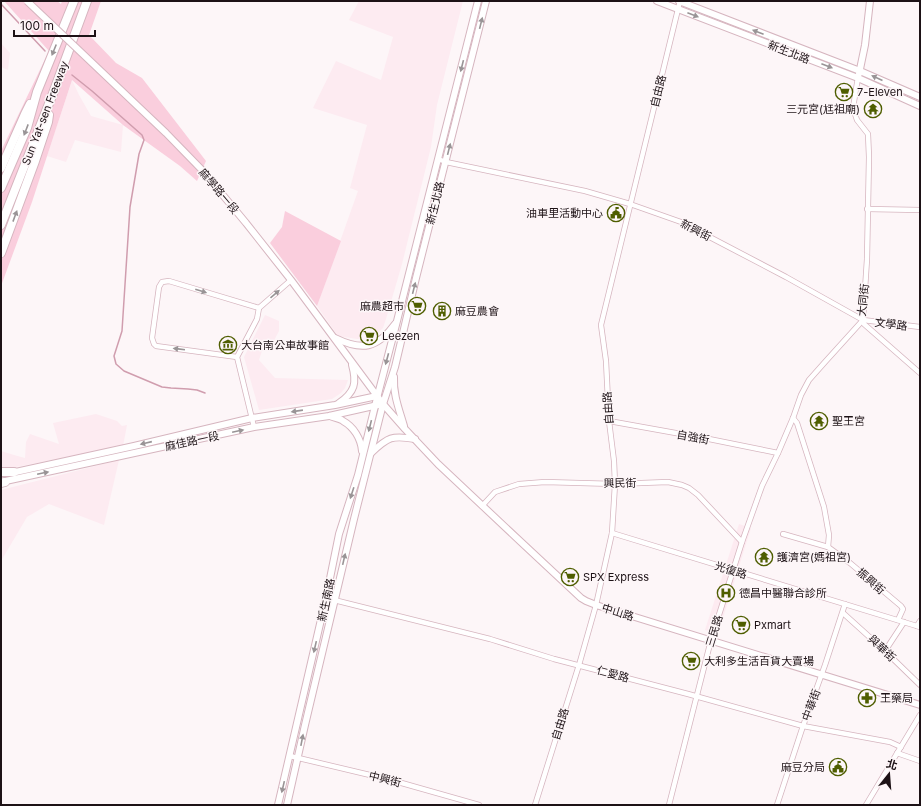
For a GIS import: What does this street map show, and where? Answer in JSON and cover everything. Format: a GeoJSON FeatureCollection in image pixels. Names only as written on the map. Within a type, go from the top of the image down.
{"type":"FeatureCollection","features":[{"type":"Feature","properties":{"kind":"highway","name":"Sun Yat-sen Freeway"},"geometry":{"type":"LineString","coordinates":[[1,188],[27,128],[37,92],[74,1]]}},
{"type":"Feature","properties":{"kind":"highway","name":"Sun Yat-sen Freeway"},"geometry":{"type":"LineString","coordinates":[[1,225],[52,96],[87,1]]}},
{"type":"Feature","properties":{"kind":"highway"},"geometry":{"type":"LineString","coordinates":[[1,168],[25,114],[37,92]]}},
{"type":"Feature","properties":{"kind":"highway"},"geometry":{"type":"LineString","coordinates":[[1,253],[44,135],[48,122],[52,96]]}},
{"type":"Feature","properties":{"kind":"highway"},"geometry":{"type":"LineString","coordinates":[[1,472],[14,472]]}},
{"type":"Feature","properties":{"kind":"main road","name":"麻學路一段"},"geometry":{"type":"LineString","coordinates":[[27,1],[202,170],[291,280],[383,404]]}},
{"type":"Feature","properties":{"kind":"main road","name":"新生北路"},"geometry":{"type":"LineString","coordinates":[[377,396],[398,321],[478,1]]}},
{"type":"Feature","properties":{"kind":"main road","name":"新生北路"},"geometry":{"type":"LineString","coordinates":[[383,404],[395,367],[486,1]]}},
{"type":"Feature","properties":{"kind":"main road","name":"新生北路"},"geometry":{"type":"LineString","coordinates":[[656,1],[858,78],[920,106]]}},
{"type":"Feature","properties":{"kind":"main road","name":"新生北路"},"geometry":{"type":"LineString","coordinates":[[680,1],[860,71],[920,97]]}},
{"type":"Feature","properties":{"kind":"main road"},"geometry":{"type":"LineString","coordinates":[[858,78],[865,45],[870,1]]}},
{"type":"Feature","properties":{"kind":"main road"},"geometry":{"type":"LineString","coordinates":[[334,338],[359,346],[371,345],[380,341],[389,333],[398,321]]}},
{"type":"Feature","properties":{"kind":"main road"},"geometry":{"type":"LineString","coordinates":[[336,405],[351,393],[354,387],[355,375],[351,362]]}},
{"type":"Feature","properties":{"kind":"main road"},"geometry":{"type":"LineString","coordinates":[[395,367],[394,386],[405,429]]}},
{"type":"Feature","properties":{"kind":"main road","name":"麻佳路一段"},"geometry":{"type":"LineString","coordinates":[[2,481],[14,472],[252,418],[336,405],[377,396]]}},
{"type":"Feature","properties":{"kind":"main road","name":"新生南路"},"geometry":{"type":"LineString","coordinates":[[278,805],[326,598],[339,534],[358,475],[377,396]]}},
{"type":"Feature","properties":{"kind":"main road","name":"麻佳路一段"},"geometry":{"type":"LineString","coordinates":[[2,481],[254,427],[329,416],[383,404]]}},
{"type":"Feature","properties":{"kind":"main road","name":"新生南路"},"geometry":{"type":"LineString","coordinates":[[287,805],[334,601],[383,404]]}},
{"type":"Feature","properties":{"kind":"main road","name":"中山路"},"geometry":{"type":"LineString","coordinates":[[383,404],[438,464],[586,601],[920,704]]}},
{"type":"Feature","properties":{"kind":"main road"},"geometry":{"type":"LineString","coordinates":[[329,416],[342,420],[356,433],[362,445],[363,456]]}},
{"type":"Feature","properties":{"kind":"main road"},"geometry":{"type":"LineString","coordinates":[[371,453],[390,438],[398,436],[415,439]]}},
{"type":"Feature","properties":{"kind":"street","name":"自由路"},"geometry":{"type":"LineString","coordinates":[[535,805],[579,665],[596,605],[612,533],[614,461],[609,421],[606,361],[601,325],[680,1]]}},
{"type":"Feature","properties":{"kind":"street","name":"大同街"},"geometry":{"type":"LineString","coordinates":[[793,418],[801,395],[809,380],[863,320],[867,259],[869,157],[868,134],[857,120],[853,108],[858,78]]}},
{"type":"Feature","properties":{"kind":"street","name":"新興街"},"geometry":{"type":"LineString","coordinates":[[438,159],[446,162],[586,191],[630,204],[681,222],[786,277],[863,320],[864,324],[920,373]]}},
{"type":"Feature","properties":{"kind":"street"},"geometry":{"type":"LineString","coordinates":[[867,209],[920,210]]}},
{"type":"Feature","properties":{"kind":"street"},"geometry":{"type":"LineString","coordinates":[[254,427],[237,357],[257,319],[258,308],[291,280]]}},
{"type":"Feature","properties":{"kind":"street"},"geometry":{"type":"LineString","coordinates":[[237,357],[156,346],[152,338],[159,287],[162,282],[169,281],[258,308]]}},
{"type":"Feature","properties":{"kind":"street","name":"文學路"},"geometry":{"type":"LineString","coordinates":[[863,320],[920,327]]}},
{"type":"Feature","properties":{"kind":"street"},"geometry":{"type":"LineString","coordinates":[[793,418],[797,424],[824,507],[829,535],[828,547]]}},
{"type":"Feature","properties":{"kind":"street","name":"三民路"},"geometry":{"type":"LineString","coordinates":[[669,805],[711,640],[733,570],[762,486],[793,418]]}},
{"type":"Feature","properties":{"kind":"street","name":"自強街"},"geometry":{"type":"LineString","coordinates":[[609,421],[778,453]]}},
{"type":"Feature","properties":{"kind":"street","name":"興民街"},"geometry":{"type":"LineString","coordinates":[[482,506],[495,492],[519,484],[545,482],[614,484],[668,482],[689,488],[698,495],[742,542]]}},
{"type":"Feature","properties":{"kind":"street","name":"光復路"},"geometry":{"type":"LineString","coordinates":[[612,533],[919,627]]}},
{"type":"Feature","properties":{"kind":"street","name":"振興街"},"geometry":{"type":"LineString","coordinates":[[783,534],[828,547],[850,563],[901,606],[902,612],[898,620]]}},
{"type":"Feature","properties":{"kind":"street","name":"仁愛路"},"geometry":{"type":"LineString","coordinates":[[326,598],[490,640],[554,659],[803,726],[890,742],[901,747]]}},
{"type":"Feature","properties":{"kind":"street","name":"中華街"},"geometry":{"type":"LineString","coordinates":[[777,805],[845,604]]}},
{"type":"Feature","properties":{"kind":"street","name":"與華街"},"geometry":{"type":"LineString","coordinates":[[843,613],[920,685]]}},
{"type":"Feature","properties":{"kind":"street"},"geometry":{"type":"LineString","coordinates":[[919,627],[920,621]]}},
{"type":"Feature","properties":{"kind":"street"},"geometry":{"type":"LineString","coordinates":[[886,652],[904,622]]}},
{"type":"Feature","properties":{"kind":"street"},"geometry":{"type":"LineString","coordinates":[[866,805],[920,715]]}},
{"type":"Feature","properties":{"kind":"street"},"geometry":{"type":"LineString","coordinates":[[897,753],[920,761]]}},
{"type":"Feature","properties":{"kind":"street","name":"中興街"},"geometry":{"type":"LineString","coordinates":[[290,756],[391,780],[479,805]]}},
{"type":"Feature","properties":{"kind":"shaded area"},"geometry":{"type":"Polygon","coordinates":[[[4,1],[57,1],[61,4],[62,1],[101,1],[89,35],[116,63],[142,78],[206,161],[197,181],[180,166],[123,125],[72,80],[32,202],[1,286],[1,151],[49,51],[4,1]]]}},
{"type":"Feature","properties":{"kind":"shaded area"},"geometry":{"type":"Polygon","coordinates":[[[359,1],[463,1],[437,105],[431,147],[402,264],[386,319],[383,328],[372,338],[357,339],[338,336],[317,306],[358,191],[350,188],[367,125],[313,108],[336,61],[381,80],[393,37],[349,20],[359,1]]]}},
{"type":"Feature","properties":{"kind":"shaded area"},"geometry":{"type":"Polygon","coordinates":[[[1,43],[10,53],[8,70],[1,67],[1,43]]]}},
{"type":"Feature","properties":{"kind":"shaded area"},"geometry":{"type":"Polygon","coordinates":[[[72,80],[91,116],[123,125],[121,152],[75,140],[66,162],[47,156],[72,80]]]}},
{"type":"Feature","properties":{"kind":"shaded area"},"geometry":{"type":"Polygon","coordinates":[[[285,211],[341,241],[317,306],[270,243],[282,227],[285,211]]]}},
{"type":"Feature","properties":{"kind":"shaded area"},"geometry":{"type":"Polygon","coordinates":[[[265,315],[279,321],[279,331],[269,350],[262,351],[259,360],[275,378],[348,380],[341,393],[332,399],[259,410],[244,357],[265,315]]]}},
{"type":"Feature","properties":{"kind":"shaded area"},"geometry":{"type":"Polygon","coordinates":[[[96,414],[117,421],[122,426],[127,425],[123,446],[1,470],[1,451],[25,458],[26,442],[30,434],[59,444],[53,423],[96,414]]]}},
{"type":"Feature","properties":{"kind":"shaded area"},"geometry":{"type":"Polygon","coordinates":[[[119,460],[104,525],[49,504],[27,517],[1,561],[1,490],[119,460]]]}},
{"type":"Feature","properties":{"kind":"shaded area"},"geometry":{"type":"Polygon","coordinates":[[[739,524],[751,528],[718,634],[705,630],[739,524]]]}},
{"type":"Feature","properties":{"kind":"waterway"},"geometry":{"type":"LineString","coordinates":[[1,4],[45,51]]}},
{"type":"Feature","properties":{"kind":"waterway"},"geometry":{"type":"LineString","coordinates":[[72,75],[142,135],[144,140],[139,154],[130,207],[122,331],[114,356],[116,364],[124,371],[162,387],[197,390],[205,393]]}},
{"type":"Feature","properties":{"kind":"place","name":"7-Eleven"},"geometry":{"type":"Point","coordinates":[844,92]}},
{"type":"Feature","properties":{"kind":"place","name":"三元宮(尪祖廟)"},"geometry":{"type":"Point","coordinates":[873,109]}},
{"type":"Feature","properties":{"kind":"place","name":"油車里活動中心"},"geometry":{"type":"Point","coordinates":[616,213]}},
{"type":"Feature","properties":{"kind":"place","name":"麻農超市"},"geometry":{"type":"Point","coordinates":[417,306]}},
{"type":"Feature","properties":{"kind":"place","name":"麻豆農會"},"geometry":{"type":"Point","coordinates":[442,311]}},
{"type":"Feature","properties":{"kind":"place","name":"Leezen"},"geometry":{"type":"Point","coordinates":[369,336]}},
{"type":"Feature","properties":{"kind":"place","name":"大台南公車故事館"},"geometry":{"type":"Point","coordinates":[228,345]}},
{"type":"Feature","properties":{"kind":"place","name":"聖王宮"},"geometry":{"type":"Point","coordinates":[819,421]}},
{"type":"Feature","properties":{"kind":"place","name":"護濟宮(媽祖宮)"},"geometry":{"type":"Point","coordinates":[764,557]}},
{"type":"Feature","properties":{"kind":"place","name":"SPX Express"},"geometry":{"type":"Point","coordinates":[570,577]}},
{"type":"Feature","properties":{"kind":"place","name":"德昌中醫聯合診所"},"geometry":{"type":"Point","coordinates":[726,593]}},
{"type":"Feature","properties":{"kind":"place","name":"Pxmart"},"geometry":{"type":"Point","coordinates":[741,625]}},
{"type":"Feature","properties":{"kind":"place","name":"大利多生活百貨大賣場"},"geometry":{"type":"Point","coordinates":[691,661]}},
{"type":"Feature","properties":{"kind":"place","name":"王藥局"},"geometry":{"type":"Point","coordinates":[867,698]}},
{"type":"Feature","properties":{"kind":"place","name":"麻豆分局"},"geometry":{"type":"Point","coordinates":[838,767]}}]}
